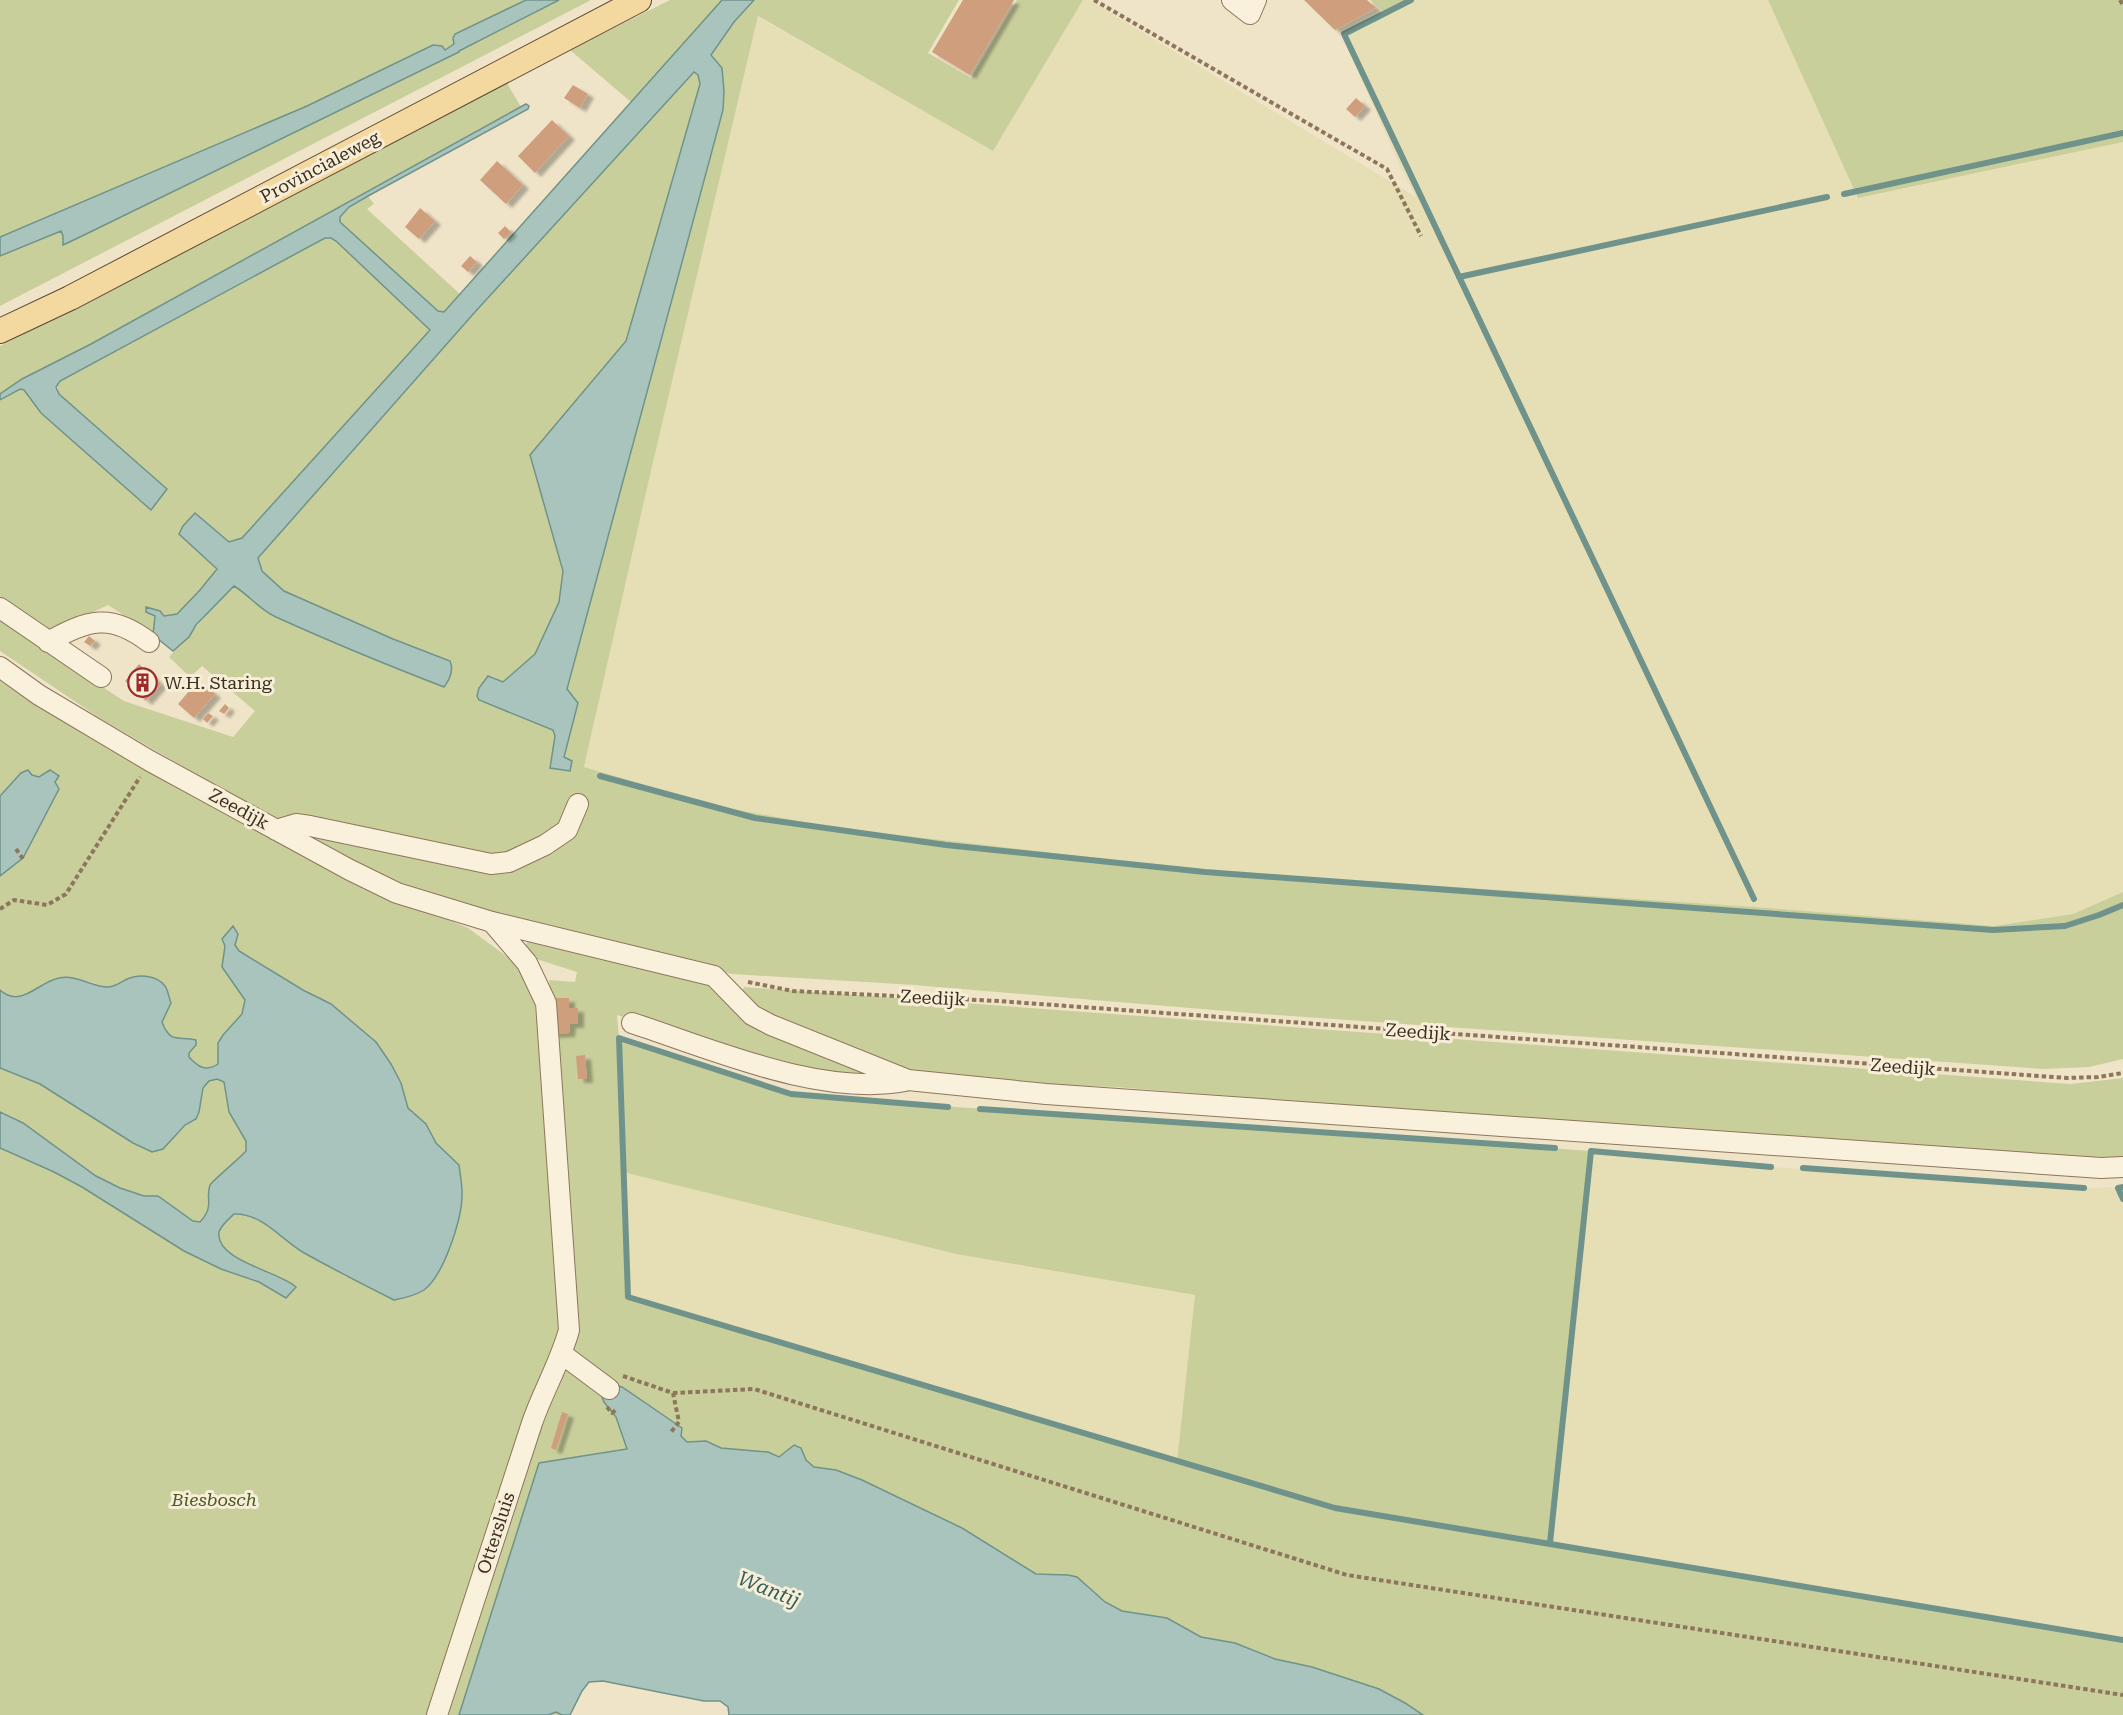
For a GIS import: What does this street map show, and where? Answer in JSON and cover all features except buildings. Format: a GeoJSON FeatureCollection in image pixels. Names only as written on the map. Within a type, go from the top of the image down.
{"type":"FeatureCollection","features":[{"type":"Feature","properties":{"kind":"main road","name":"Provincialeweg"},"geometry":{"type":"LineString","coordinates":[[0,331],[70,298],[639,0]]}},
{"type":"Feature","properties":{"kind":"street"},"geometry":{"type":"LineString","coordinates":[[1232,0],[1250,14],[1256,0]]}},
{"type":"Feature","properties":{"kind":"street"},"geometry":{"type":"LineString","coordinates":[[0,608],[101,676]]}},
{"type":"Feature","properties":{"kind":"street"},"geometry":{"type":"LineString","coordinates":[[48,642],[76,626],[113,621],[133,629],[149,642]]}},
{"type":"Feature","properties":{"kind":"street","name":"Zeedijk"},"geometry":{"type":"LineString","coordinates":[[0,667],[47,700],[150,761],[397,893],[492,922],[714,976]]}},
{"type":"Feature","properties":{"kind":"street"},"geometry":{"type":"LineString","coordinates":[[276,830],[296,824],[310,826],[491,864],[509,862],[567,830],[578,804]]}},
{"type":"Feature","properties":{"kind":"street"},"geometry":{"type":"LineString","coordinates":[[492,922],[527,963],[546,1003],[569,1330],[562,1354],[613,1382]]}},
{"type":"Feature","properties":{"kind":"street"},"geometry":{"type":"LineString","coordinates":[[714,976],[752,1015],[771,1025],[908,1080],[1058,1095],[2101,1168],[2123,1167]]}},
{"type":"Feature","properties":{"kind":"street"},"geometry":{"type":"LineString","coordinates":[[632,1023],[788,1074],[853,1083],[888,1084],[908,1080]]}},
{"type":"Feature","properties":{"kind":"street","name":"Ottersluis"},"geometry":{"type":"LineString","coordinates":[[437,1715],[531,1423],[542,1394],[562,1354]]}},
{"type":"Feature","properties":{"kind":"path"},"geometry":{"type":"LineString","coordinates":[[1094,0],[1387,169],[1421,236]]}},
{"type":"Feature","properties":{"kind":"path"},"geometry":{"type":"LineString","coordinates":[[2120,0],[2123,5]]}},
{"type":"Feature","properties":{"kind":"path"},"geometry":{"type":"LineString","coordinates":[[0,909],[14,900],[46,905],[66,894],[150,761]]}},
{"type":"Feature","properties":{"kind":"path"},"geometry":{"type":"LineString","coordinates":[[16,849],[23,859]]}},
{"type":"Feature","properties":{"kind":"path","name":"Zeedijk"},"geometry":{"type":"LineString","coordinates":[[714,976],[794,991],[1010,1002],[2067,1078],[2123,1073]]}},
{"type":"Feature","properties":{"kind":"path"},"geometry":{"type":"LineString","coordinates":[[613,1382],[673,1394],[754,1389],[1347,1575],[2123,1695]]}},
{"type":"Feature","properties":{"kind":"path"},"geometry":{"type":"LineString","coordinates":[[671,1432],[679,1422],[673,1394]]}},
{"type":"Feature","properties":{"kind":"shaded area"},"geometry":{"type":"Polygon","coordinates":[[[1083,0],[1089,0],[1416,197],[1341,33],[1409,0],[1768,0],[1859,198],[2123,142],[2123,892],[2073,914],[1994,926],[1755,907],[1203,870],[838,828],[721,807],[584,767],[758,17],[993,151],[1083,0]]]}},
{"type":"Feature","properties":{"kind":"shaded area"},"geometry":{"type":"Polygon","coordinates":[[[1591,1151],[1771,1167],[2084,1188],[2123,1187],[2123,1640],[1550,1543],[1591,1151]]]}},
{"type":"Feature","properties":{"kind":"shaded area"},"geometry":{"type":"Polygon","coordinates":[[[623,1171],[956,1254],[1195,1295],[1177,1461],[628,1297],[623,1171]]]}},
{"type":"Feature","properties":{"kind":"green space"},"geometry":{"type":"Polygon","coordinates":[[[0,0],[526,0],[455,34],[454,44],[444,50],[442,46],[433,45],[307,106],[0,237],[0,0]]]}},
{"type":"Feature","properties":{"kind":"green space"},"geometry":{"type":"Polygon","coordinates":[[[559,0],[591,0],[0,306],[0,256],[61,231],[63,244],[458,53],[559,0]]]}},
{"type":"Feature","properties":{"kind":"green space"},"geometry":{"type":"Polygon","coordinates":[[[670,0],[722,0],[631,102],[570,50],[670,0]]]}},
{"type":"Feature","properties":{"kind":"green space"},"geometry":{"type":"Polygon","coordinates":[[[754,0],[959,0],[928,53],[971,78],[1017,0],[1083,0],[993,151],[758,16],[584,767],[721,807],[838,828],[1203,870],[1755,907],[1994,926],[2073,914],[2123,892],[2123,1059],[2089,1067],[2043,1069],[1262,1014],[914,985],[732,974],[613,947],[391,883],[298,834],[98,717],[0,651],[0,620],[124,701],[233,737],[255,711],[202,666],[190,677],[169,657],[234,586],[274,614],[290,622],[450,661],[393,639],[284,591],[262,571],[258,558],[475,312],[693,72],[698,75],[700,84],[626,341],[530,455],[563,571],[559,602],[535,654],[503,682],[492,676],[477,696],[479,700],[553,730],[555,736],[550,767],[564,758],[578,703],[567,689],[724,91],[722,69],[711,56],[734,22],[754,0]]]}},
{"type":"Feature","properties":{"kind":"green space"},"geometry":{"type":"Polygon","coordinates":[[[1370,0],[1409,0],[1384,12],[1370,0]]]}},
{"type":"Feature","properties":{"kind":"green space"},"geometry":{"type":"Polygon","coordinates":[[[1768,0],[2123,0],[2123,142],[1858,198],[1768,0]]]}},
{"type":"Feature","properties":{"kind":"green space"},"geometry":{"type":"Polygon","coordinates":[[[507,83],[521,107],[91,344],[22,379],[0,394],[0,346],[507,83]]]}},
{"type":"Feature","properties":{"kind":"green space"},"geometry":{"type":"Polygon","coordinates":[[[368,196],[374,204],[367,209],[460,294],[444,312],[438,311],[340,222],[340,217],[349,207],[368,196]]]}},
{"type":"Feature","properties":{"kind":"green space"},"geometry":{"type":"Polygon","coordinates":[[[325,238],[336,241],[430,330],[242,538],[229,542],[195,514],[180,534],[217,568],[190,601],[174,615],[150,615],[155,616],[153,634],[108,605],[87,615],[73,618],[62,630],[43,629],[0,600],[0,401],[21,388],[24,390],[41,413],[151,510],[167,489],[59,394],[57,383],[325,238]]]}},
{"type":"Feature","properties":{"kind":"green space","name":"Biesbosch"},"geometry":{"type":"Polygon","coordinates":[[[2,677],[380,891],[468,928],[516,963],[534,999],[540,1045],[565,1362],[556,1058],[549,980],[575,982],[577,972],[533,958],[525,948],[528,940],[700,980],[885,1078],[825,1076],[617,1015],[619,1038],[791,1094],[1591,1151],[1550,1543],[2123,1640],[2123,1715],[729,1715],[728,1707],[720,1701],[665,1694],[616,1682],[589,1682],[570,1715],[0,1715],[0,1148],[54,1171],[121,1210],[296,1287],[227,1251],[221,1242],[219,1232],[234,1214],[246,1214],[261,1220],[306,1254],[321,1260],[346,1277],[437,1276],[457,1224],[436,1143],[426,1124],[408,1108],[401,1083],[373,1039],[331,1004],[253,962],[234,945],[225,946],[222,967],[245,1000],[242,1014],[223,1035],[219,1043],[218,1064],[210,1067],[199,1065],[189,1057],[189,1053],[196,1045],[191,1039],[177,1038],[167,1031],[162,1022],[171,1003],[165,986],[153,978],[134,977],[109,987],[59,978],[16,997],[0,990],[0,876],[23,858],[39,777],[21,773],[0,796],[0,680],[2,677]],[[623,1172],[628,1297],[1177,1461],[1195,1295],[956,1254],[623,1172]]]}},
{"type":"Feature","properties":{"kind":"green space"},"geometry":{"type":"Polygon","coordinates":[[[744,987],[2071,1084],[2123,1078],[2123,1160],[2088,1163],[1115,1087],[951,1081],[920,1076],[785,1026],[740,995],[744,987]]]}},
{"type":"Feature","properties":{"kind":"green space"},"geometry":{"type":"Polygon","coordinates":[[[0,1068],[40,1084],[163,1149],[183,1127],[195,1120],[202,1092],[209,1080],[224,1082],[229,1112],[246,1141],[246,1152],[210,1186],[207,1212],[200,1222],[194,1221],[158,1196],[144,1196],[120,1188],[96,1176],[23,1123],[0,1112],[0,1068]]]}},
{"type":"Feature","properties":{"kind":"water"},"geometry":{"type":"Polygon","coordinates":[[[526,0],[559,0],[459,52],[63,245],[61,231],[0,256],[0,237],[307,106],[433,45],[442,46],[445,50],[454,44],[455,34],[526,0]]]}},
{"type":"Feature","properties":{"kind":"water"},"geometry":{"type":"Polygon","coordinates":[[[722,0],[754,0],[734,22],[711,55],[722,68],[723,110],[567,689],[578,703],[564,757],[572,761],[570,771],[550,768],[555,736],[553,730],[479,700],[477,696],[479,688],[488,676],[503,682],[535,654],[559,602],[563,571],[530,455],[626,341],[700,84],[698,75],[694,72],[475,312],[258,558],[262,571],[284,591],[393,639],[450,661],[451,674],[444,687],[276,617],[234,586],[196,625],[189,637],[173,651],[153,635],[155,616],[146,612],[146,607],[160,611],[164,616],[177,614],[217,569],[179,534],[183,526],[195,513],[229,542],[242,538],[430,330],[336,241],[325,238],[60,381],[56,387],[59,394],[167,489],[151,510],[41,413],[24,390],[20,389],[0,400],[0,394],[22,379],[91,344],[526,104],[529,106],[528,109],[368,196],[349,207],[340,217],[340,222],[438,311],[444,312],[722,0]]]}},
{"type":"Feature","properties":{"kind":"water"},"geometry":{"type":"Polygon","coordinates":[[[28,770],[32,775],[39,777],[50,770],[59,776],[55,782],[59,789],[23,858],[0,876],[0,796],[21,773],[28,770]]]}},
{"type":"Feature","properties":{"kind":"water"},"geometry":{"type":"Polygon","coordinates":[[[233,926],[238,934],[235,945],[239,951],[303,990],[331,1004],[376,1042],[401,1083],[408,1108],[426,1124],[436,1143],[459,1165],[462,1189],[456,1230],[439,1272],[421,1292],[394,1300],[297,1249],[254,1218],[234,1214],[220,1229],[221,1242],[227,1251],[238,1258],[296,1287],[286,1298],[259,1282],[221,1269],[184,1251],[82,1187],[0,1148],[0,1112],[23,1123],[96,1176],[120,1188],[144,1196],[158,1196],[193,1221],[200,1222],[207,1211],[210,1185],[246,1151],[246,1141],[229,1112],[224,1082],[217,1079],[209,1081],[203,1088],[196,1119],[185,1125],[163,1149],[152,1152],[133,1143],[40,1084],[0,1068],[0,990],[15,997],[30,993],[51,980],[66,977],[103,987],[109,987],[134,977],[154,978],[165,986],[171,1003],[162,1022],[168,1034],[176,1038],[196,1040],[196,1045],[189,1053],[189,1057],[199,1066],[210,1068],[218,1064],[218,1043],[242,1014],[245,1000],[222,967],[225,946],[222,939],[233,926]]]}},
{"type":"Feature","properties":{"kind":"water","name":"Wantij"},"geometry":{"type":"Polygon","coordinates":[[[614,1385],[622,1387],[682,1428],[681,1436],[687,1442],[706,1441],[721,1448],[768,1452],[779,1457],[794,1445],[801,1448],[806,1460],[814,1467],[836,1470],[862,1480],[962,1528],[1036,1574],[1077,1577],[1105,1602],[1122,1611],[1167,1618],[1201,1637],[1235,1643],[1275,1659],[1312,1667],[1379,1689],[1423,1715],[729,1715],[728,1707],[720,1701],[704,1701],[603,1681],[589,1682],[570,1715],[556,1712],[548,1715],[459,1715],[539,1463],[627,1449],[616,1417],[602,1397],[605,1391],[614,1385]]]}},
{"type":"Feature","properties":{"kind":"waterway"},"geometry":{"type":"LineString","coordinates":[[1411,0],[1344,34],[1754,899]]}},
{"type":"Feature","properties":{"kind":"waterway"},"geometry":{"type":"LineString","coordinates":[[1844,194],[2123,133]]}},
{"type":"Feature","properties":{"kind":"waterway"},"geometry":{"type":"LineString","coordinates":[[1459,277],[1827,197]]}},
{"type":"Feature","properties":{"kind":"waterway"},"geometry":{"type":"LineString","coordinates":[[600,776],[755,818],[946,845],[1205,872],[1993,930],[2065,926],[2123,905]]}},
{"type":"Feature","properties":{"kind":"waterway"},"geometry":{"type":"LineString","coordinates":[[948,1107],[791,1094],[619,1038],[628,1297],[1335,1508],[2123,1640]]}},
{"type":"Feature","properties":{"kind":"waterway"},"geometry":{"type":"LineString","coordinates":[[980,1109],[1555,1148]]}},
{"type":"Feature","properties":{"kind":"waterway"},"geometry":{"type":"LineString","coordinates":[[1550,1543],[1591,1151],[1771,1167]]}},
{"type":"Feature","properties":{"kind":"waterway"},"geometry":{"type":"LineString","coordinates":[[1803,1168],[2084,1188]]}},
{"type":"Feature","properties":{"kind":"waterway"},"geometry":{"type":"LineString","coordinates":[[2123,1187],[2118,1188],[2123,1199]]}},
{"type":"Feature","properties":{"kind":"place","name":"W.H. Staring"},"geometry":{"type":"Point","coordinates":[143,683]}}]}
